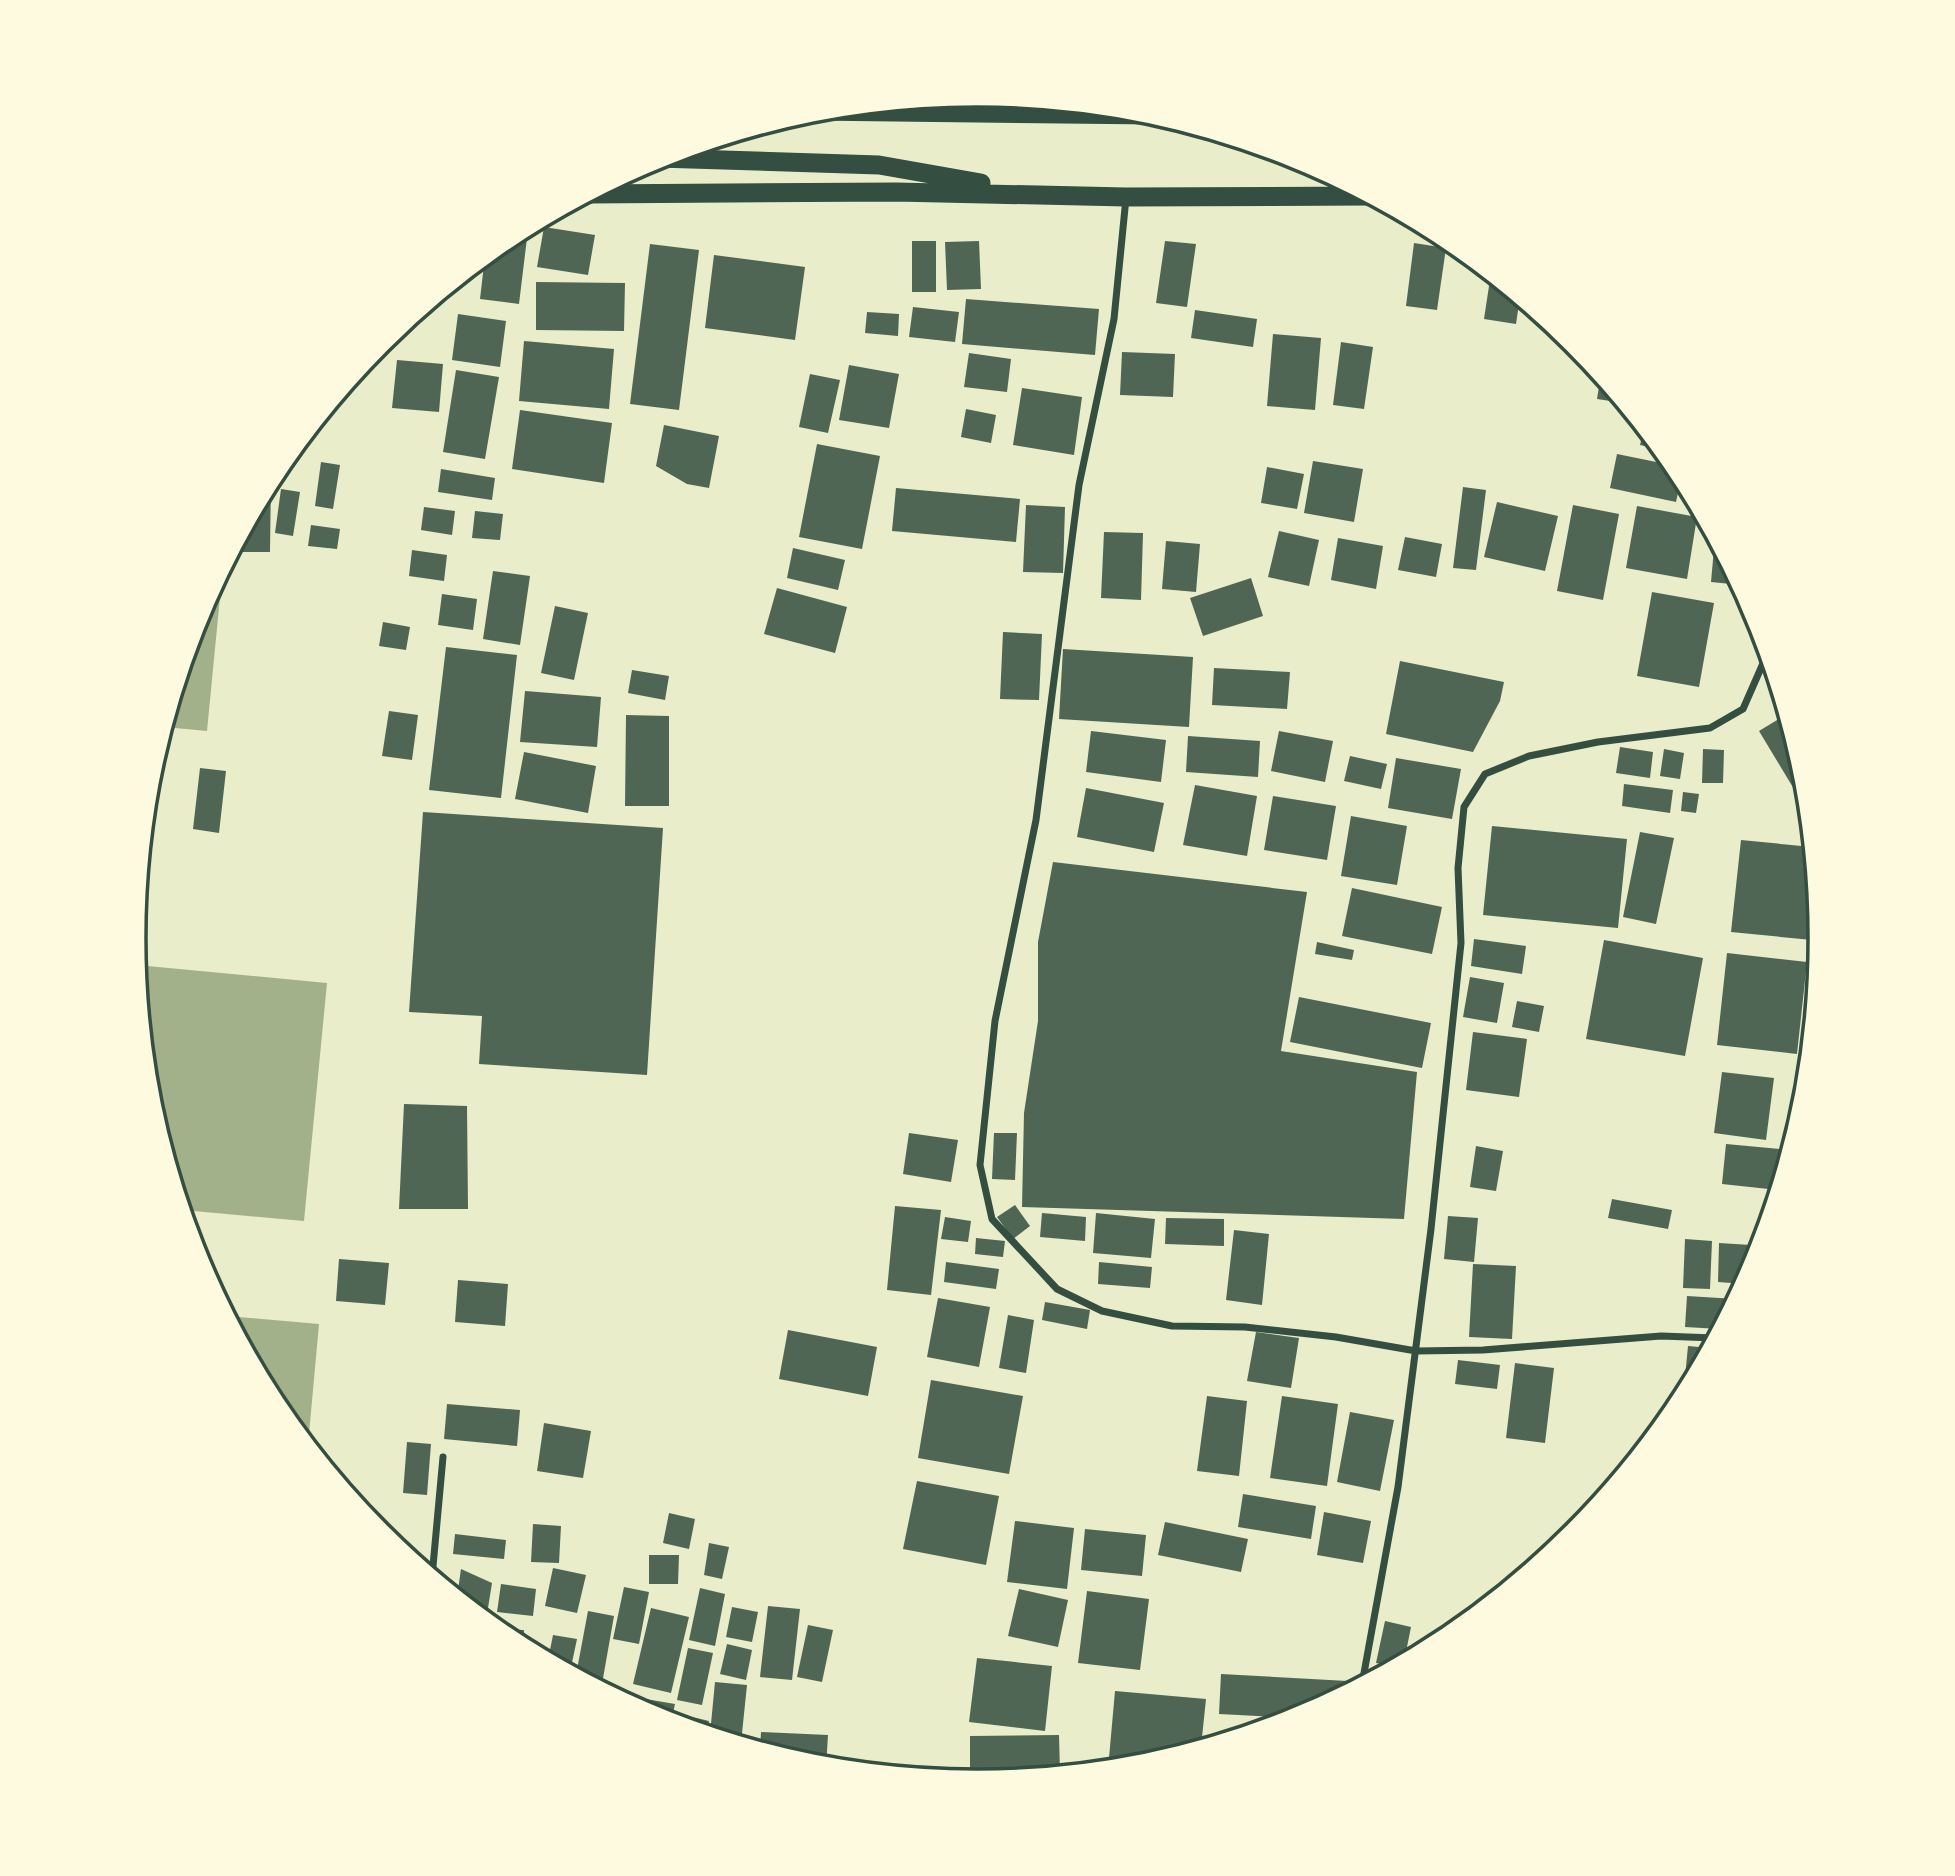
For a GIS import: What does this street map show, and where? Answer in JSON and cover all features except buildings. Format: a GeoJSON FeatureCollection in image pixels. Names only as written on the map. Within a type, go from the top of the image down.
{"type":"FeatureCollection","features":[{"type":"Feature","properties":{"kind":"highway"},"geometry":{"type":"LineString","coordinates":[[891,112],[1087,114]]}},
{"type":"Feature","properties":{"kind":"highway"},"geometry":{"type":"LineString","coordinates":[[689,159],[878,165],[1037,194]]}},
{"type":"Feature","properties":{"kind":"highway"},"geometry":{"type":"LineString","coordinates":[[606,194],[1353,196]]}},
{"type":"Feature","properties":{"kind":"street"},"geometry":{"type":"LineString","coordinates":[[1126,197],[1114,319],[1079,485],[1036,820],[995,1021],[980,1165],[992,1219],[1057,1289],[1102,1311],[1172,1326],[1245,1327],[1336,1337],[1416,1350],[1483,1350],[1661,1336],[1706,1338]]}},
{"type":"Feature","properties":{"kind":"street"},"geometry":{"type":"LineString","coordinates":[[1364,1674],[1398,1487],[1416,1350],[1461,943],[1458,868],[1464,807],[1485,775],[1529,756],[1598,742],[1710,728],[1743,709],[1762,665]]}},
{"type":"Feature","properties":{"kind":"street"},"geometry":{"type":"LineString","coordinates":[[433,1566],[443,1457]]}},
{"type":"Feature","properties":{"kind":"shaded area"},"geometry":{"type":"Polygon","coordinates":[[[220,597],[207,731],[174,728],[190,671],[220,597]]]}},
{"type":"Feature","properties":{"kind":"shaded area"},"geometry":{"type":"Polygon","coordinates":[[[147,966],[327,983],[304,1221],[192,1211],[162,1100],[153,1046],[147,966]]]}},
{"type":"Feature","properties":{"kind":"shaded area"},"geometry":{"type":"Polygon","coordinates":[[[238,1317],[319,1324],[309,1432],[286,1400],[238,1317]]]}}]}
